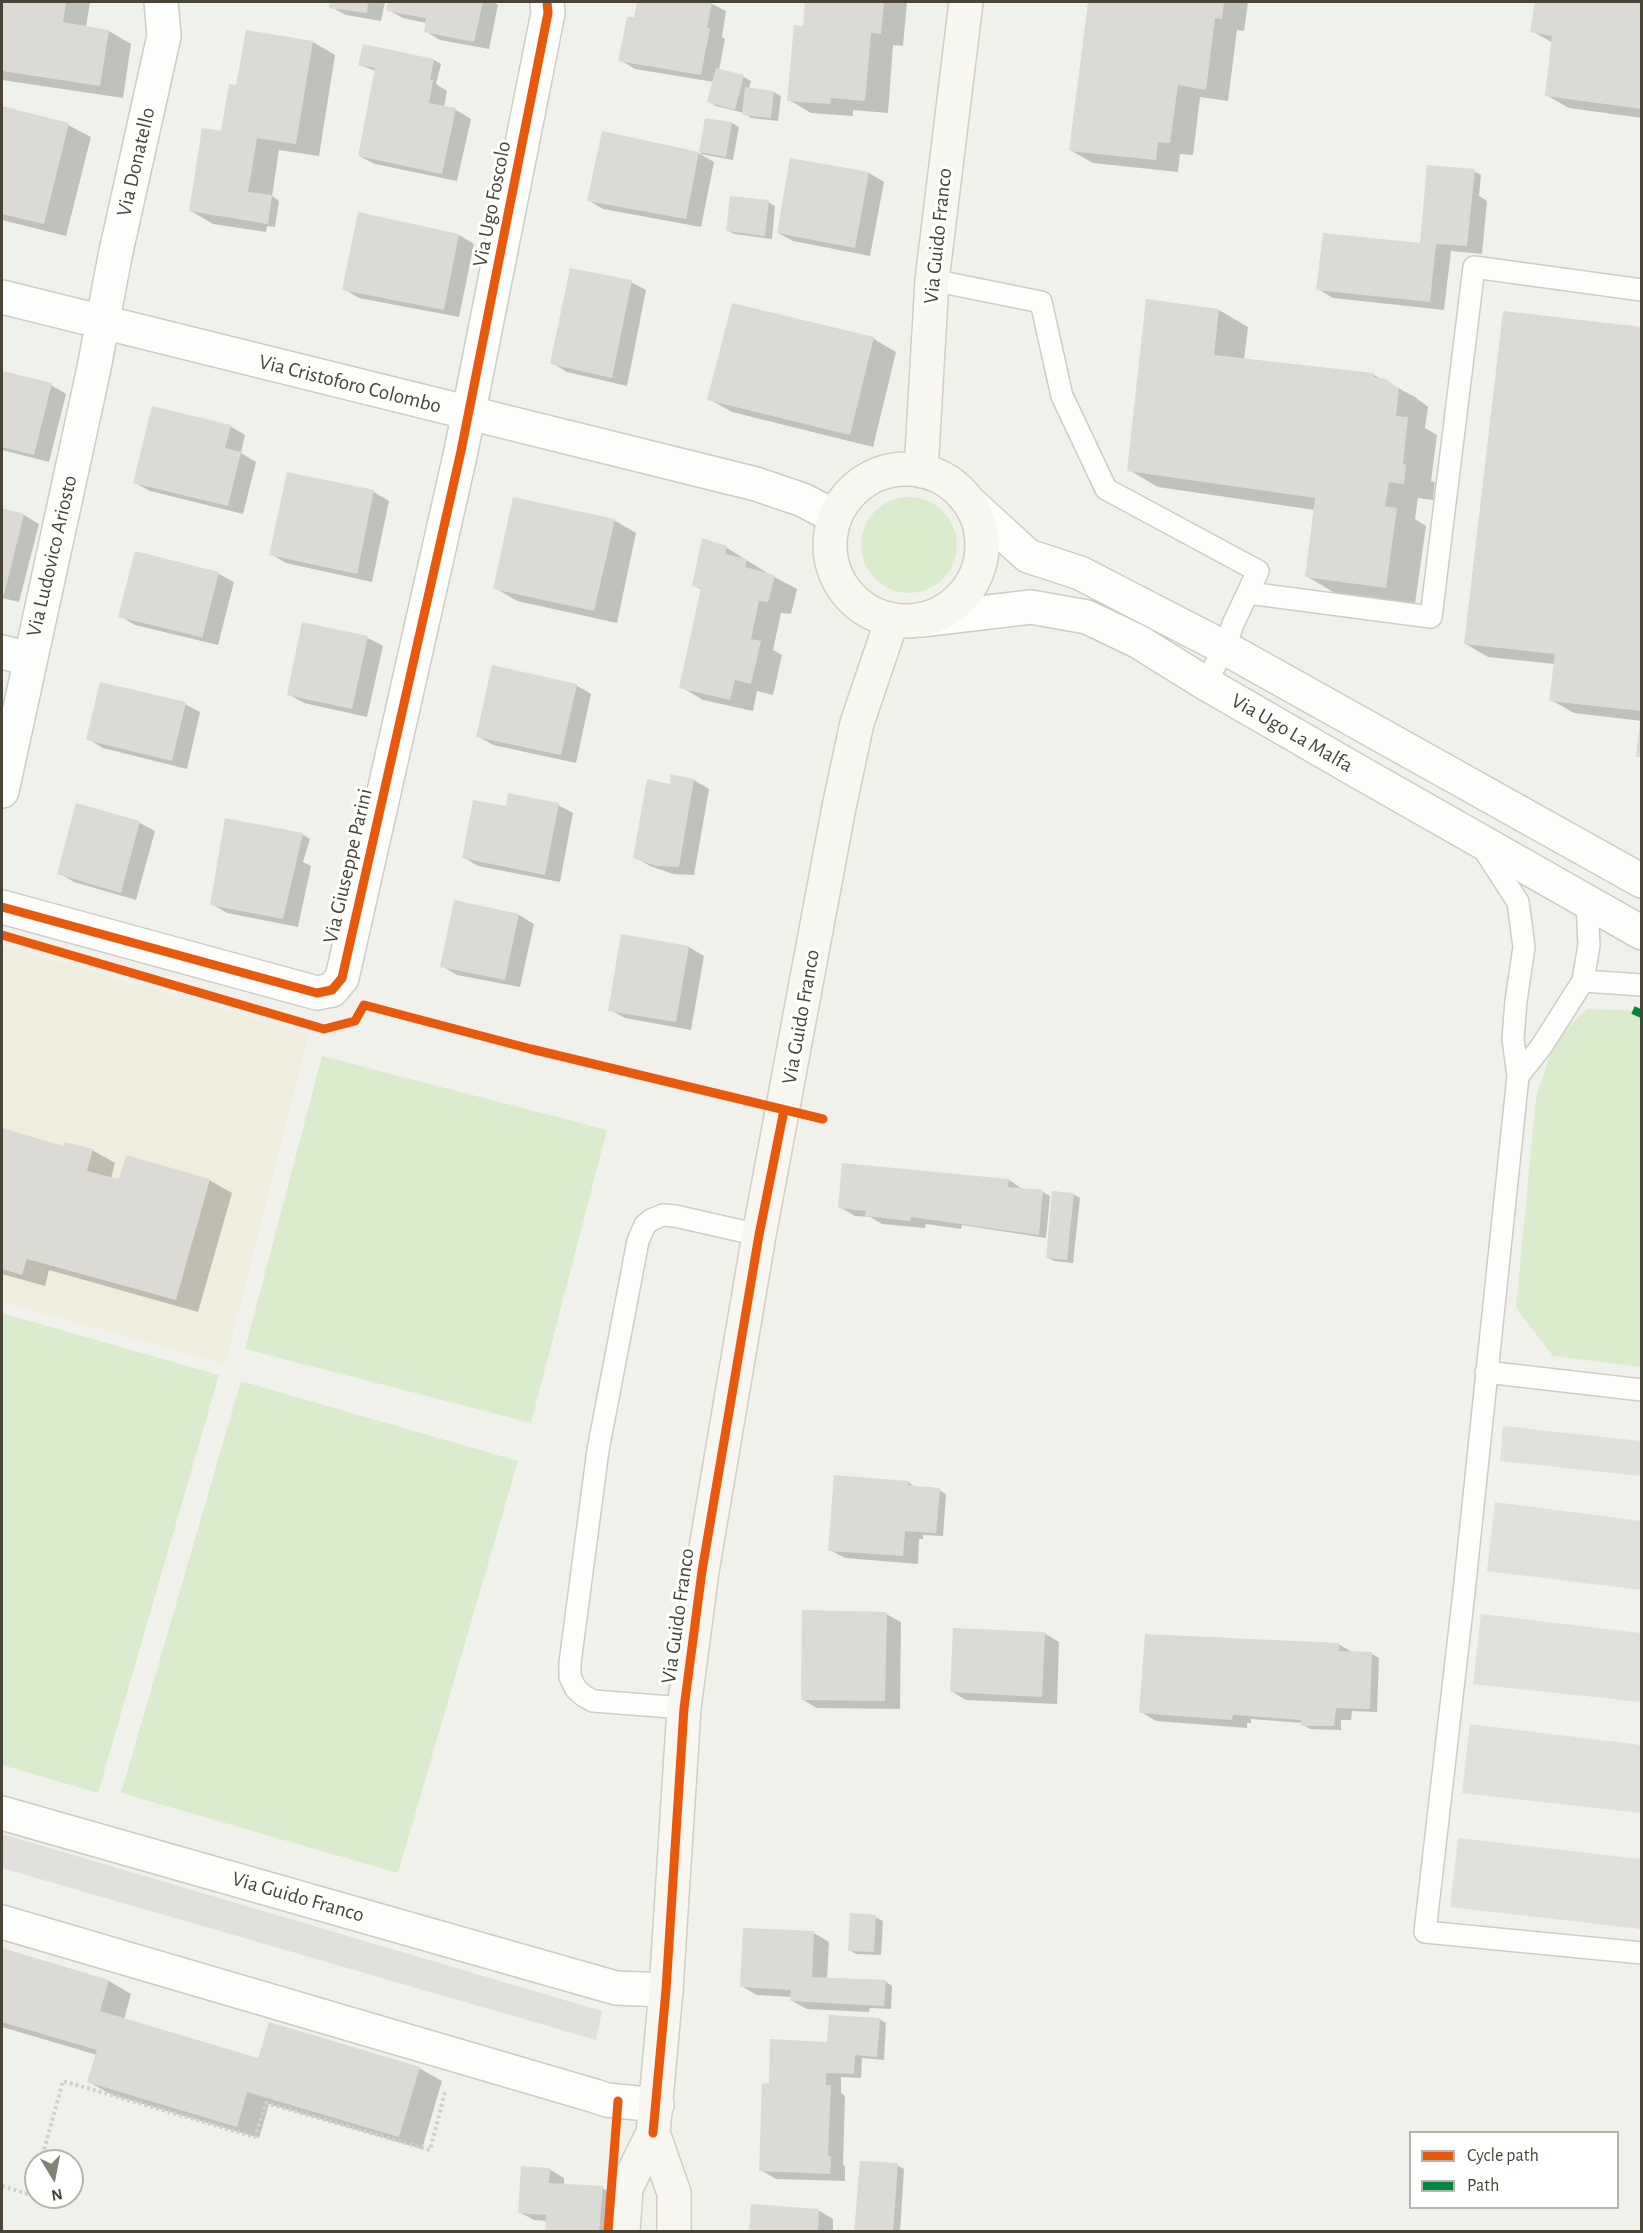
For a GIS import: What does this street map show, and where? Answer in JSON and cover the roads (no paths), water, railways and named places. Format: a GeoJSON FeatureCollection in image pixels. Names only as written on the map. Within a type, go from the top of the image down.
{"type":"FeatureCollection","features":[{"type":"Feature","properties":{"kind":"street","name":"Via Donatello"},"geometry":{"type":"LineString","coordinates":[[103,322],[115,256],[164,36],[162,2]]}},
{"type":"Feature","properties":{"kind":"street","name":"Via Ugo Foscolo"},"geometry":{"type":"LineString","coordinates":[[468,413],[548,13],[547,2]]}},
{"type":"Feature","properties":{"kind":"street","name":"Via Guido Franco"},"geometry":{"type":"LineString","coordinates":[[921,471],[932,280],[966,2]]}},
{"type":"Feature","properties":{"kind":"street","name":"Via Cristoforo Colombo"},"geometry":{"type":"LineString","coordinates":[[2,297],[756,484],[803,500],[835,517]]}},
{"type":"Feature","properties":{"kind":"street","name":"Via Ludovico Ariosto"},"geometry":{"type":"LineString","coordinates":[[2,791],[15,655],[103,322]]}},
{"type":"Feature","properties":{"kind":"street","name":"Via Giuseppe Parini"},"geometry":{"type":"LineString","coordinates":[[2,906],[317,993],[332,990],[342,978],[468,413]]}},
{"type":"Feature","properties":{"kind":"street"},"geometry":{"type":"LineString","coordinates":[[894,470],[921,471],[940,477],[956,488],[970,503],[980,525],[982,550],[977,574],[964,596],[945,611],[907,620],[871,614],[853,601],[839,582],[831,561],[830,540],[835,517],[849,495],[869,478],[894,470]]}},
{"type":"Feature","properties":{"kind":"street","name":"Via Ugo La Malfa"},"geometry":{"type":"LineString","coordinates":[[970,503],[1028,556],[1080,573],[1225,648],[1641,881]]}},
{"type":"Feature","properties":{"kind":"street","name":"Via Ugo La Malfa"},"geometry":{"type":"LineString","coordinates":[[907,620],[1031,607],[1088,617],[1139,642],[1204,682],[1641,933]]}},
{"type":"Feature","properties":{"kind":"street","name":"Via Guido Franco"},"geometry":{"type":"LineString","coordinates":[[623,2232],[626,2188],[655,2119],[666,1990],[684,1708],[702,1570],[759,1235],[856,723],[907,620]]}},
{"type":"Feature","properties":{"kind":"street"},"geometry":{"type":"LineString","coordinates":[[1586,850],[1587,903]]}},
{"type":"Feature","properties":{"kind":"street","name":"Via Guido Franco"},"geometry":{"type":"LineString","coordinates":[[2,1813],[616,1988],[666,1990]]}},
{"type":"Feature","properties":{"kind":"street"},"geometry":{"type":"LineString","coordinates":[[2,1922],[607,2100],[655,2119]]}},
{"type":"Feature","properties":{"kind":"street","name":"Via Guido Franco"},"geometry":{"type":"LineString","coordinates":[[655,2119],[674,2193],[674,2232]]}},
{"type":"Feature","properties":{"kind":"lane"},"geometry":{"type":"LineString","coordinates":[[1248,593],[1431,617],[1474,267],[1641,290]]}},
{"type":"Feature","properties":{"kind":"lane"},"geometry":{"type":"LineString","coordinates":[[932,280],[1041,302],[1062,396],[1106,489],[1258,571],[1233,624],[1225,648],[1204,682]]}},
{"type":"Feature","properties":{"kind":"lane"},"geometry":{"type":"LineString","coordinates":[[1478,840],[1518,902],[1524,947],[1513,1039],[1518,1076],[1464,1593],[1425,1932],[1641,1953]]}},
{"type":"Feature","properties":{"kind":"lane"},"geometry":{"type":"LineString","coordinates":[[1518,1076],[1541,1047],[1583,981],[1589,945],[1587,903]]}},
{"type":"Feature","properties":{"kind":"lane"},"geometry":{"type":"LineString","coordinates":[[1583,981],[1641,985]]}},
{"type":"Feature","properties":{"kind":"lane"},"geometry":{"type":"LineString","coordinates":[[684,1708],[593,1701],[576,1689],[570,1677],[598,1450],[638,1241],[645,1225],[663,1215],[675,1216],[759,1235]]}},
{"type":"Feature","properties":{"kind":"lane"},"geometry":{"type":"LineString","coordinates":[[1486,1372],[1641,1390]]}}]}
